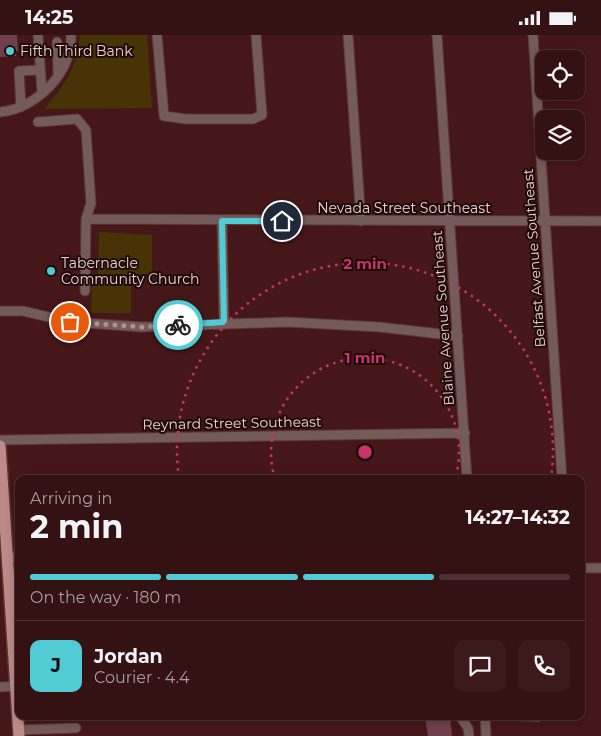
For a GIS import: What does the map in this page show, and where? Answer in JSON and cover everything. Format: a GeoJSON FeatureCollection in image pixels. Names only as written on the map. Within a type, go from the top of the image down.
{"type":"FeatureCollection","features":[{"type":"Feature","properties":{"kind":"main road"},"geometry":{"type":"LineString","coordinates":[[0,454],[2,520],[13,557],[4,573],[15,669]]}},
{"type":"Feature","properties":{"kind":"main road"},"geometry":{"type":"LineString","coordinates":[[18,720],[18,733]]}},
{"type":"Feature","properties":{"kind":"street"},"geometry":{"type":"LineString","coordinates":[[38,35],[42,93]]}},
{"type":"Feature","properties":{"kind":"street"},"geometry":{"type":"LineString","coordinates":[[0,112],[21,107],[42,93],[69,55],[71,35]]}},
{"type":"Feature","properties":{"kind":"street"},"geometry":{"type":"LineString","coordinates":[[158,35],[164,116],[186,119],[253,119],[262,115],[256,35]]}},
{"type":"Feature","properties":{"kind":"street"},"geometry":{"type":"LineString","coordinates":[[348,35],[361,221]]}},
{"type":"Feature","properties":{"kind":"street","name":"Blaine Avenue Southeast"},"geometry":{"type":"LineString","coordinates":[[437,35],[467,475]]}},
{"type":"Feature","properties":{"kind":"street","name":"Belfast Avenue Southeast"},"geometry":{"type":"LineString","coordinates":[[533,35],[562,475]]}},
{"type":"Feature","properties":{"kind":"street"},"geometry":{"type":"LineString","coordinates":[[57,42],[58,73]]}},
{"type":"Feature","properties":{"kind":"street"},"geometry":{"type":"LineString","coordinates":[[21,107],[19,71],[40,70]]}},
{"type":"Feature","properties":{"kind":"street"},"geometry":{"type":"LineString","coordinates":[[38,122],[77,119],[86,130],[91,203],[86,219],[85,291]]}},
{"type":"Feature","properties":{"kind":"street","name":"Nevada Street Southeast"},"geometry":{"type":"LineString","coordinates":[[86,219],[601,221]]}},
{"type":"Feature","properties":{"kind":"street"},"geometry":{"type":"LineString","coordinates":[[222,221],[224,322]]}},
{"type":"Feature","properties":{"kind":"street"},"geometry":{"type":"LineString","coordinates":[[0,311],[23,311],[70,322],[142,327],[224,322],[327,324],[458,336]]}},
{"type":"Feature","properties":{"kind":"street","name":"Reynard Street Southeast"},"geometry":{"type":"LineString","coordinates":[[0,440],[465,433]]}},
{"type":"Feature","properties":{"kind":"street"},"geometry":{"type":"LineString","coordinates":[[585,568],[601,568]]}},
{"type":"Feature","properties":{"kind":"street"},"geometry":{"type":"LineString","coordinates":[[0,687],[15,687]]}},
{"type":"Feature","properties":{"kind":"street"},"geometry":{"type":"LineString","coordinates":[[463,720],[468,728],[469,736]]}},
{"type":"Feature","properties":{"kind":"street"},"geometry":{"type":"LineString","coordinates":[[485,720],[486,736]]}},
{"type":"Feature","properties":{"kind":"street"},"geometry":{"type":"LineString","coordinates":[[18,733],[76,728]]}},
{"type":"Feature","properties":{"kind":"shaded area"},"geometry":{"type":"Polygon","coordinates":[[[80,35],[147,35],[152,108],[44,109],[64,83],[73,67],[80,35]]]}},
{"type":"Feature","properties":{"kind":"shaded area"},"geometry":{"type":"Polygon","coordinates":[[[99,232],[152,235],[152,274],[131,274],[131,313],[91,313],[92,285],[98,284],[99,232]]]}},
{"type":"Feature","properties":{"kind":"building"},"geometry":{"type":"Polygon","coordinates":[[[0,35],[17,35],[18,51],[15,51],[16,56],[0,57],[0,35]]]}},
{"type":"Feature","properties":{"kind":"building"},"geometry":{"type":"Polygon","coordinates":[[[426,720],[450,720],[452,736],[428,736],[426,720]]]}},
{"type":"Feature","properties":{"kind":"building"},"geometry":{"type":"Polygon","coordinates":[[[540,720],[540,722],[515,721],[540,720]]]}},
{"type":"Feature","properties":{"kind":"way so far"},"geometry":{"type":"LineString","coordinates":[[70,322],[142,327],[178,325]]}},
{"type":"Feature","properties":{"kind":"place","name":"Fifth Third Bank"},"geometry":{"type":"Point","coordinates":[10,51]}},
{"type":"Feature","properties":{"kind":"place","name":"Tabernacle Community Church"},"geometry":{"type":"Point","coordinates":[51,271]}},
{"type":"Feature","properties":{"kind":"route"},"geometry":{"type":"LineString","coordinates":[[178,325],[224,322],[222,221],[282,221]]}}]}
